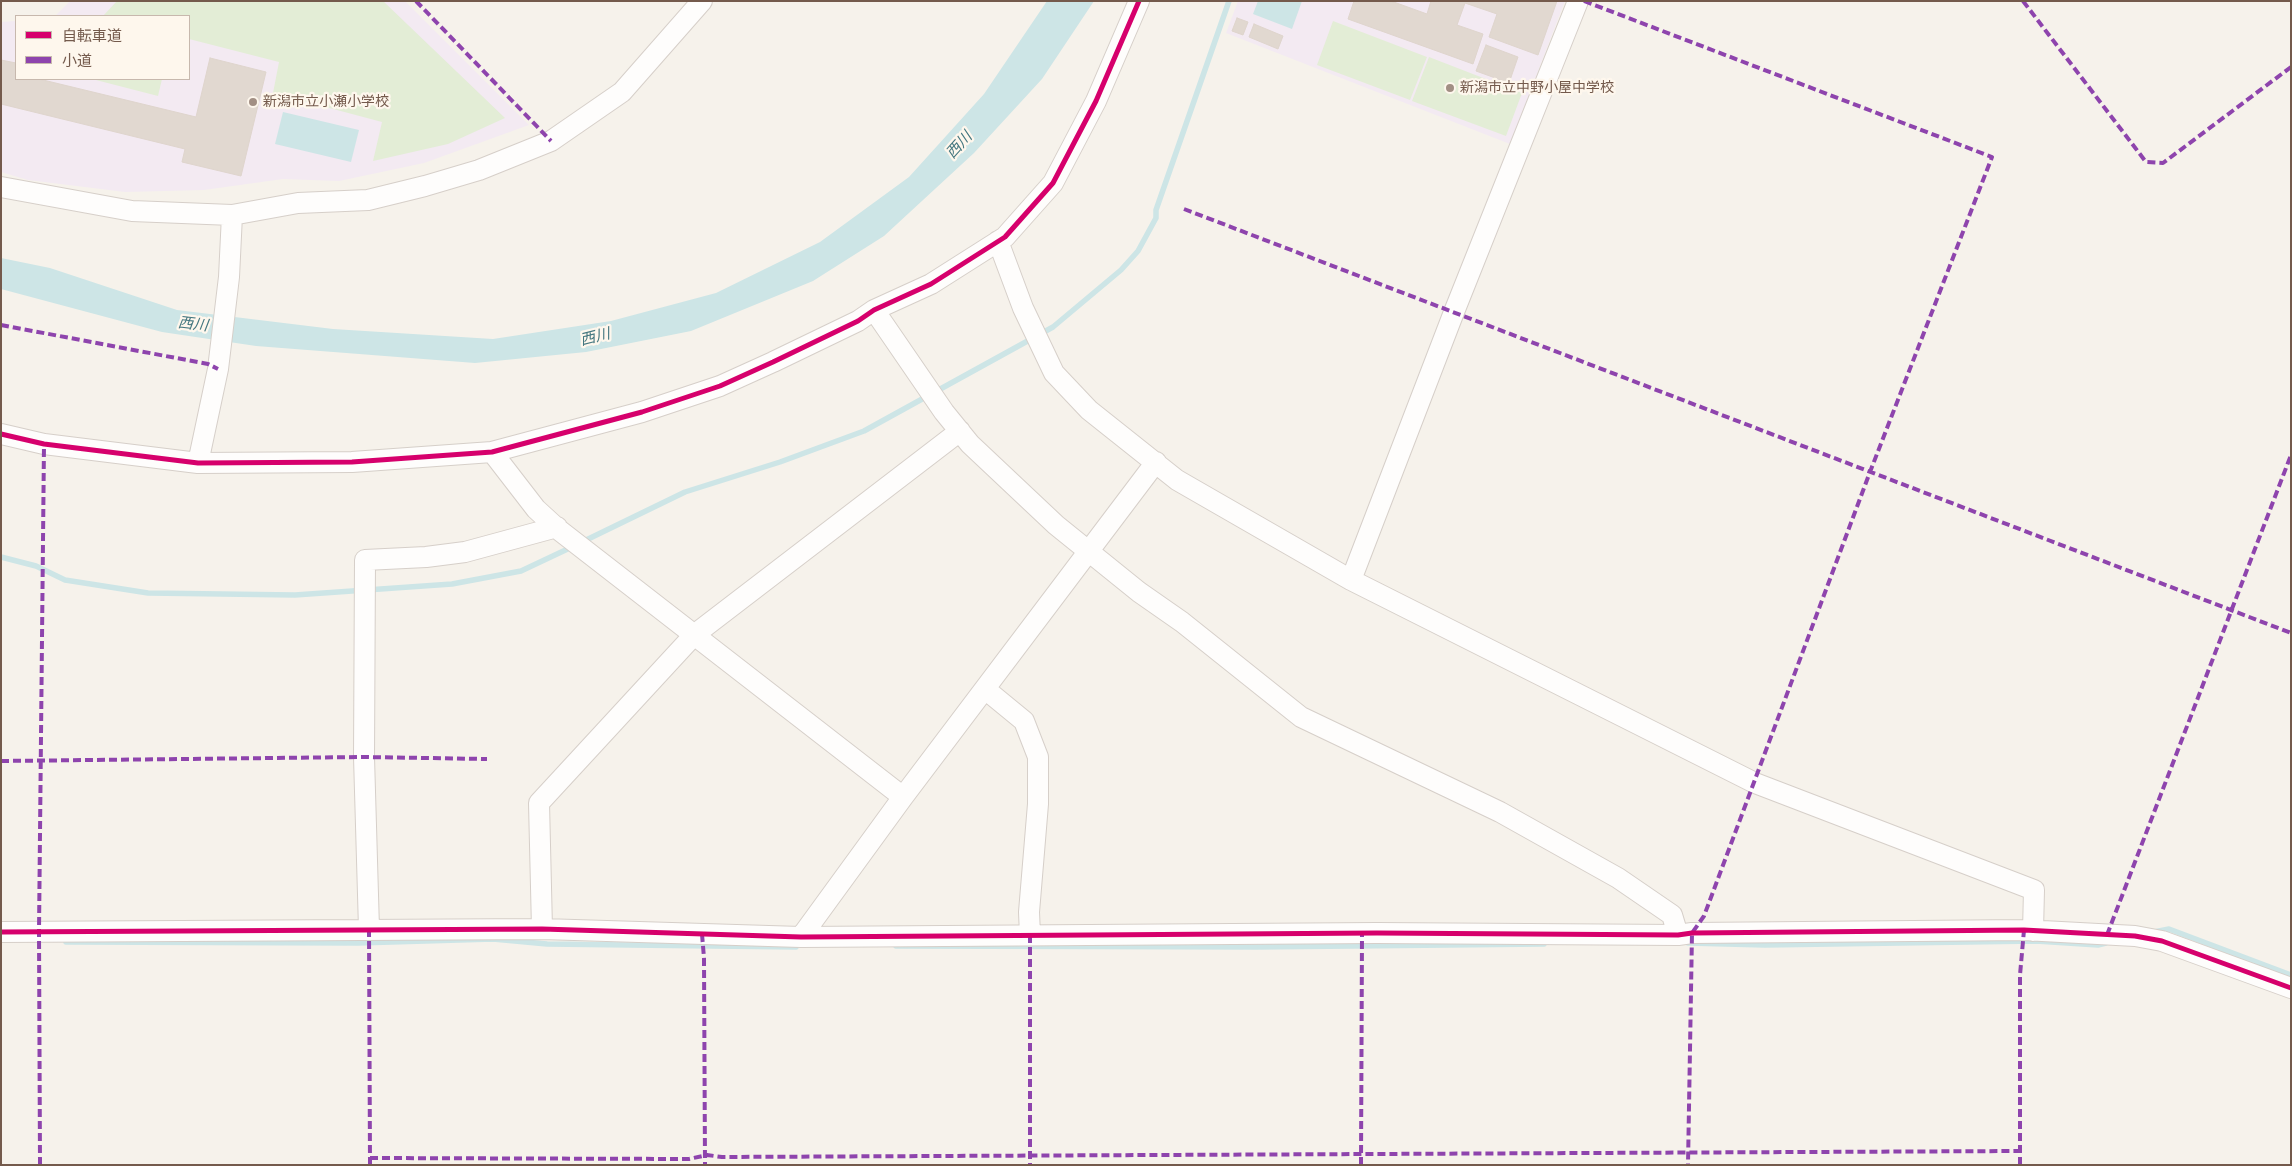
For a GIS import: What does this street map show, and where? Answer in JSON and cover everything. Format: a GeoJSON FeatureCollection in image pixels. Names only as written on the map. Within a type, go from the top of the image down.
{"type":"FeatureCollection","features":[{"type":"Feature","properties":{"kind":"street"},"geometry":{"type":"LineString","coordinates":[[1,187],[132,211],[232,215],[298,203],[368,200],[479,170],[552,141],[622,92],[702,1]]}},
{"type":"Feature","properties":{"kind":"street"},"geometry":{"type":"LineString","coordinates":[[1,434],[44,444],[103,449],[198,463],[352,462],[492,452],[642,412],[720,386],[799,350],[858,321],[874,310],[932,284],[998,241],[1022,218],[1053,183],[1096,101],[1139,1]]}},
{"type":"Feature","properties":{"kind":"street"},"geometry":{"type":"LineString","coordinates":[[1351,580],[1454,312],[1578,1]]}},
{"type":"Feature","properties":{"kind":"street"},"geometry":{"type":"LineString","coordinates":[[198,463],[220,355],[228,287],[232,215]]}},
{"type":"Feature","properties":{"kind":"street"},"geometry":{"type":"LineString","coordinates":[[998,241],[1023,308],[1054,373],[1089,410],[1177,480],[1351,580],[1755,783],[2034,890],[2033,930]]}},
{"type":"Feature","properties":{"kind":"street"},"geometry":{"type":"LineString","coordinates":[[874,310],[944,412],[970,444],[1056,525],[1088,551],[1302,716],[1500,812],[1618,878],[1672,915],[1678,935]]}},
{"type":"Feature","properties":{"kind":"street"},"geometry":{"type":"LineString","coordinates":[[542,929],[539,803],[694,635],[960,431]]}},
{"type":"Feature","properties":{"kind":"street"},"geometry":{"type":"LineString","coordinates":[[492,452],[536,509],[557,527],[903,797]]}},
{"type":"Feature","properties":{"kind":"street"},"geometry":{"type":"LineString","coordinates":[[800,937],[903,797],[1156,462]]}},
{"type":"Feature","properties":{"kind":"street"},"geometry":{"type":"LineString","coordinates":[[369,929],[364,756],[365,560],[426,557],[465,552],[557,527]]}},
{"type":"Feature","properties":{"kind":"street"},"geometry":{"type":"LineString","coordinates":[[985,689],[1024,721],[1038,757],[1038,804],[1029,912],[1030,935]]}},
{"type":"Feature","properties":{"kind":"street"},"geometry":{"type":"LineString","coordinates":[[1,932],[542,929],[800,937],[1362,933],[1678,935],[1692,933],[2033,930],[2135,936],[2162,941],[2291,988]]}},
{"type":"Feature","properties":{"kind":"shaded area","name":"新潟市立小瀬小学校"},"geometry":{"type":"Polygon","coordinates":[[[70,1],[405,1],[529,125],[424,163],[339,181],[283,179],[204,190],[125,192],[28,180],[1,172],[1,22],[15,21],[15,80],[190,80],[190,15],[56,15],[70,1]]]}},
{"type":"Feature","properties":{"kind":"shaded area","name":"新潟市立中野小屋中学校"},"geometry":{"type":"Polygon","coordinates":[[[1238,1],[1565,1],[1510,144],[1226,33],[1238,1]]]}},
{"type":"Feature","properties":{"kind":"green space"},"geometry":{"type":"Polygon","coordinates":[[[117,1],[383,1],[505,118],[448,144],[373,161],[382,122],[273,93],[279,62],[190,39],[190,15],[104,15],[117,1]]]}},
{"type":"Feature","properties":{"kind":"green space"},"geometry":{"type":"Polygon","coordinates":[[[1333,21],[1427,57],[1410,100],[1317,65],[1333,21]]]}},
{"type":"Feature","properties":{"kind":"green space"},"geometry":{"type":"Polygon","coordinates":[[[1429,57],[1522,93],[1506,136],[1412,101],[1429,57]]]}},
{"type":"Feature","properties":{"kind":"green space"},"geometry":{"type":"Polygon","coordinates":[[[96,80],[162,80],[158,96],[96,80]]]}},
{"type":"Feature","properties":{"kind":"water","name":"西川"},"geometry":{"type":"Polygon","coordinates":[[[1047,1],[1094,1],[1042,79],[974,153],[884,236],[813,281],[691,331],[586,352],[475,363],[256,346],[162,332],[1,289],[1,258],[50,268],[177,310],[333,329],[493,339],[611,321],[716,293],[820,242],[909,177],[984,94],[1047,1]]]}},
{"type":"Feature","properties":{"kind":"water"},"geometry":{"type":"Polygon","coordinates":[[[1258,1],[1302,1],[1292,29],[1253,14],[1258,1]]]}},
{"type":"Feature","properties":{"kind":"water"},"geometry":{"type":"Polygon","coordinates":[[[283,112],[359,130],[351,162],[275,144],[283,112]]]}},
{"type":"Feature","properties":{"kind":"building"},"geometry":{"type":"Polygon","coordinates":[[[1354,1],[1391,1],[1427,14],[1431,1],[1557,1],[1538,55],[1489,37],[1497,14],[1465,3],[1457,25],[1483,34],[1473,64],[1348,19],[1354,1]]]}},
{"type":"Feature","properties":{"kind":"building"},"geometry":{"type":"Polygon","coordinates":[[[1237,18],[1248,22],[1243,35],[1232,31],[1237,18]]]}},
{"type":"Feature","properties":{"kind":"building"},"geometry":{"type":"Polygon","coordinates":[[[1254,24],[1283,36],[1278,49],[1249,37],[1254,24]]]}},
{"type":"Feature","properties":{"kind":"building"},"geometry":{"type":"Polygon","coordinates":[[[1486,45],[1518,57],[1509,83],[1476,71],[1486,45]]]}},
{"type":"Feature","properties":{"kind":"building"},"geometry":{"type":"Polygon","coordinates":[[[210,58],[266,72],[241,176],[182,162],[185,149],[1,104],[1,60],[15,63],[15,80],[43,80],[196,117],[210,58]]]}},
{"type":"Feature","properties":{"kind":"waterway"},"geometry":{"type":"LineString","coordinates":[[582,542],[685,492],[780,462],[864,431],[1053,327],[1121,270],[1138,251],[1156,218],[1156,210],[1229,1]]}},
{"type":"Feature","properties":{"kind":"waterway"},"geometry":{"type":"LineString","coordinates":[[1,557],[36,566],[65,580],[148,593],[295,595],[452,584],[521,571],[574,546]]}},
{"type":"Feature","properties":{"kind":"waterway"},"geometry":{"type":"LineString","coordinates":[[2154,932],[2169,929],[2291,975]]}},
{"type":"Feature","properties":{"kind":"waterway"},"geometry":{"type":"LineString","coordinates":[[66,942],[358,943],[493,939],[547,944],[796,947]]}},
{"type":"Feature","properties":{"kind":"waterway"},"geometry":{"type":"LineString","coordinates":[[1688,943],[1765,945],[2036,941],[2098,945],[2106,943]]}},
{"type":"Feature","properties":{"kind":"waterway"},"geometry":{"type":"LineString","coordinates":[[896,946],[1257,947],[1544,944]]}},
{"type":"Feature","properties":{"kind":"marked path"},"geometry":{"type":"LineString","coordinates":[[416,1],[551,141]]}},
{"type":"Feature","properties":{"kind":"marked path"},"geometry":{"type":"LineString","coordinates":[[1584,1],[1992,157],[1870,472],[1704,916],[1692,933],[1688,1165]]}},
{"type":"Feature","properties":{"kind":"marked path"},"geometry":{"type":"LineString","coordinates":[[2023,1],[2146,162],[2163,163],[2291,67]]}},
{"type":"Feature","properties":{"kind":"marked path"},"geometry":{"type":"LineString","coordinates":[[1184,209],[2291,633]]}},
{"type":"Feature","properties":{"kind":"marked path"},"geometry":{"type":"LineString","coordinates":[[1,325],[208,364],[218,369]]}},
{"type":"Feature","properties":{"kind":"marked path"},"geometry":{"type":"LineString","coordinates":[[40,1165],[39,932],[44,444]]}},
{"type":"Feature","properties":{"kind":"marked path"},"geometry":{"type":"LineString","coordinates":[[2107,935],[2291,455]]}},
{"type":"Feature","properties":{"kind":"marked path"},"geometry":{"type":"LineString","coordinates":[[1,761],[364,757],[487,759]]}},
{"type":"Feature","properties":{"kind":"marked path"},"geometry":{"type":"LineString","coordinates":[[369,929],[370,1165]]}},
{"type":"Feature","properties":{"kind":"marked path"},"geometry":{"type":"LineString","coordinates":[[2020,1165],[2020,975],[2024,930]]}},
{"type":"Feature","properties":{"kind":"marked path"},"geometry":{"type":"LineString","coordinates":[[1361,1165],[1362,933]]}},
{"type":"Feature","properties":{"kind":"marked path"},"geometry":{"type":"LineString","coordinates":[[702,934],[704,958],[705,1165]]}},
{"type":"Feature","properties":{"kind":"marked path"},"geometry":{"type":"LineString","coordinates":[[1030,935],[1030,1165]]}},
{"type":"Feature","properties":{"kind":"marked path"},"geometry":{"type":"LineString","coordinates":[[370,1158],[689,1159],[707,1155],[722,1157],[2020,1151]]}},
{"type":"Feature","properties":{"kind":"cycle path"},"geometry":{"type":"LineString","coordinates":[[1,434],[44,444],[198,463],[352,462],[492,452],[642,412],[720,386],[858,321],[874,310],[931,284],[1005,237],[1053,183],[1096,101],[1139,1]]}},
{"type":"Feature","properties":{"kind":"cycle path"},"geometry":{"type":"LineString","coordinates":[[1,932],[542,929],[801,937],[1377,933],[1678,935],[1692,933],[2024,930],[2135,936],[2162,941],[2291,988]]}},
{"type":"Feature","properties":{"kind":"place","name":"新潟市立中野小屋中学校"},"geometry":{"type":"Point","coordinates":[1450,88]}},
{"type":"Feature","properties":{"kind":"place","name":"新潟市立小瀬小学校"},"geometry":{"type":"Point","coordinates":[253,102]}}]}
